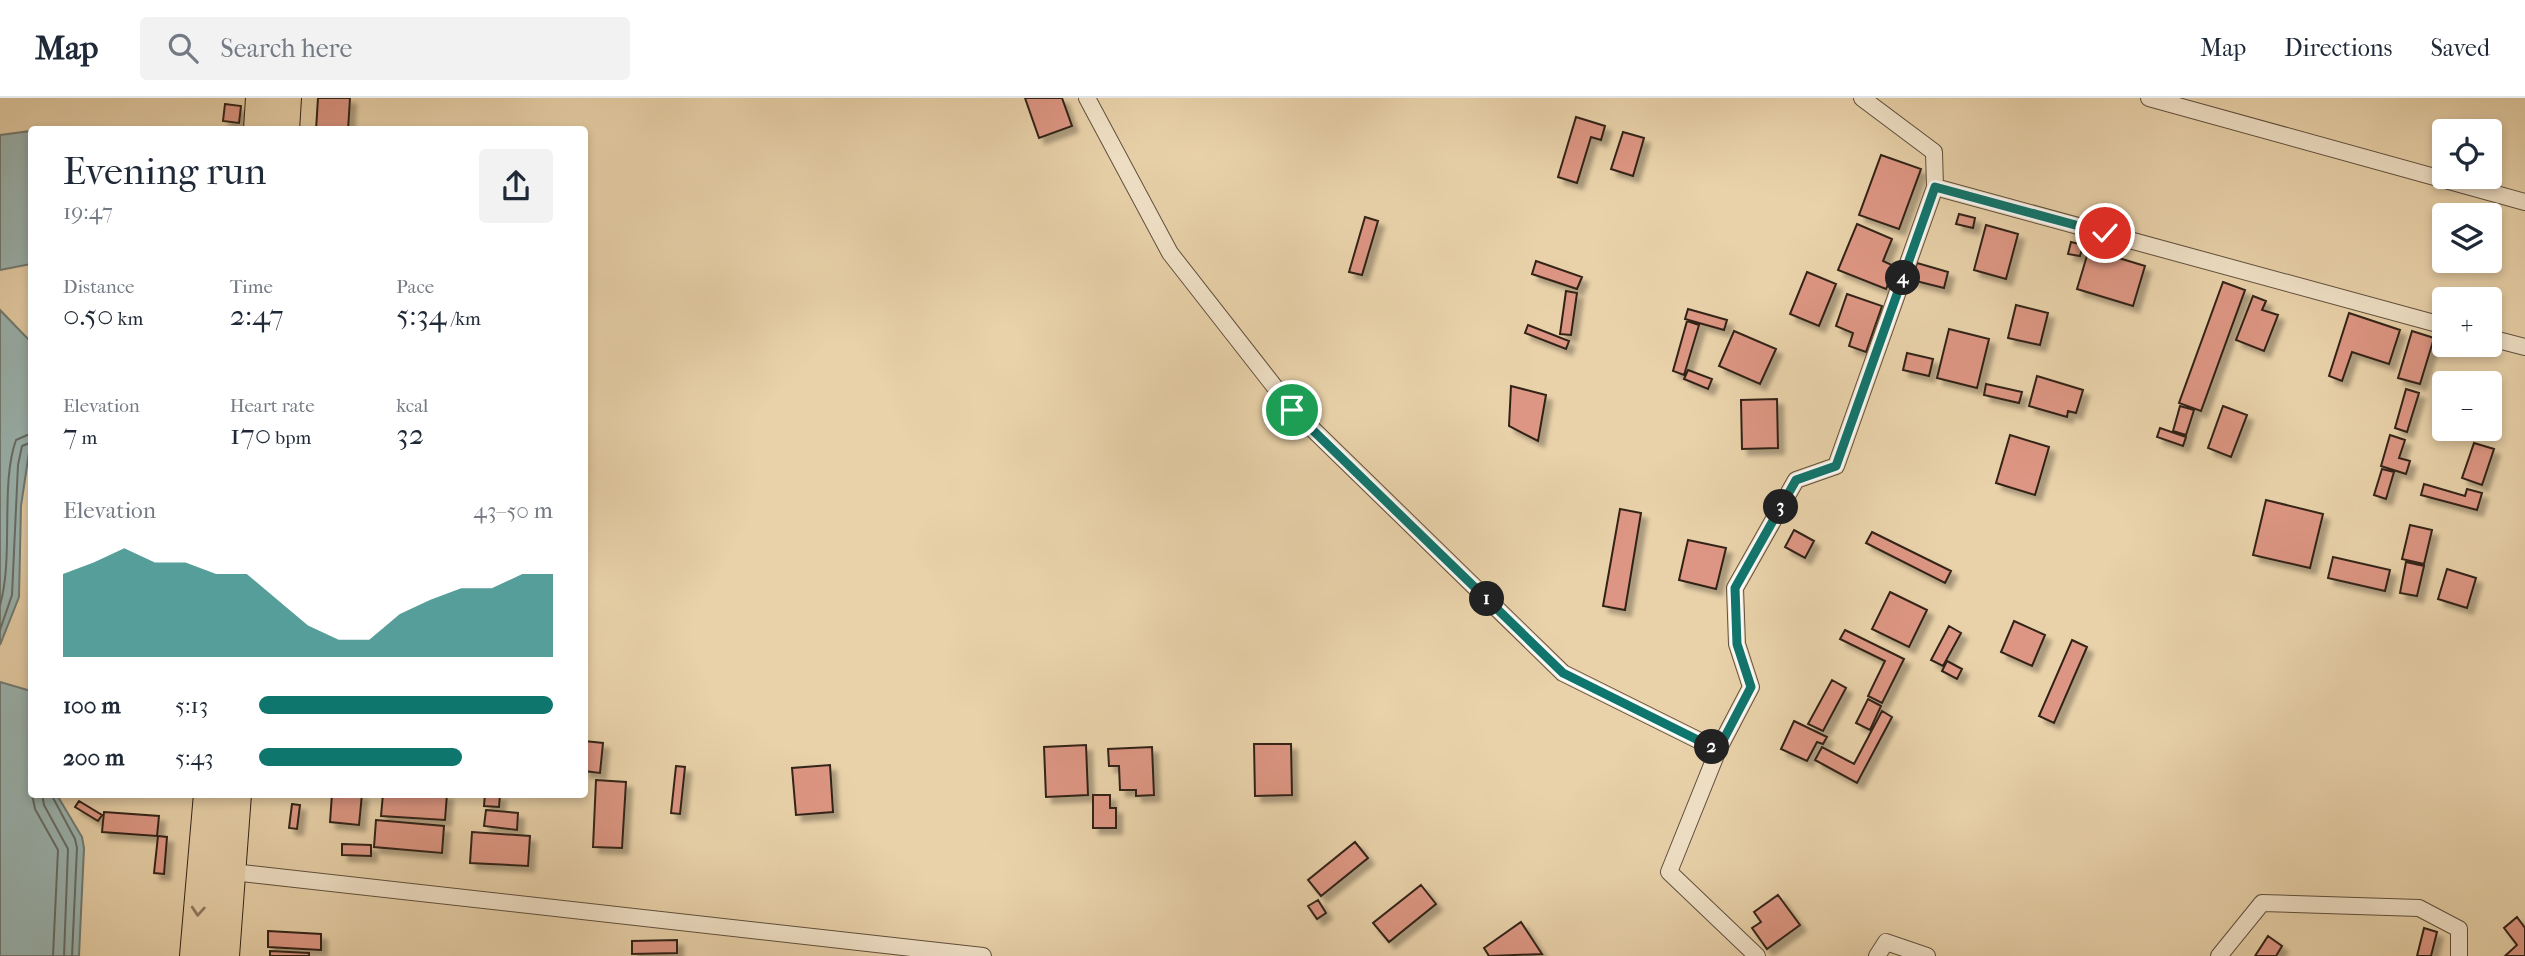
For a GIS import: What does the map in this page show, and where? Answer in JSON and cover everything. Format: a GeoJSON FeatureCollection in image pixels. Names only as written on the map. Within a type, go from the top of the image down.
{"type":"FeatureCollection","features":[{"type":"Feature","properties":{"kind":"highway"},"geometry":{"type":"LineString","coordinates":[[259,126],[261,98]]}},
{"type":"Feature","properties":{"kind":"highway"},"geometry":{"type":"LineString","coordinates":[[284,126],[286,98]]}},
{"type":"Feature","properties":{"kind":"highway"},"geometry":{"type":"LineString","coordinates":[[209,798],[224,956]]}},
{"type":"Feature","properties":{"kind":"highway"},"geometry":{"type":"LineString","coordinates":[[195,956],[235,798]]}},
{"type":"Feature","properties":{"kind":"street"},"geometry":{"type":"LineString","coordinates":[[1087,98],[1170,253],[1292,410],[1563,673],[1718,750]]}},
{"type":"Feature","properties":{"kind":"street"},"geometry":{"type":"LineString","coordinates":[[1757,956],[1669,872],[1718,750],[1751,687],[1737,644],[1735,588],[1796,480],[1836,466],[1935,187],[1934,152],[1862,98]]}},
{"type":"Feature","properties":{"kind":"street"},"geometry":{"type":"LineString","coordinates":[[2149,98],[2525,202]]}},
{"type":"Feature","properties":{"kind":"street"},"geometry":{"type":"LineString","coordinates":[[1935,187],[2432,322]]}},
{"type":"Feature","properties":{"kind":"street"},"geometry":{"type":"LineString","coordinates":[[2502,341],[2525,347]]}},
{"type":"Feature","properties":{"kind":"street"},"geometry":{"type":"LineString","coordinates":[[215,871],[983,956]]}},
{"type":"Feature","properties":{"kind":"street"},"geometry":{"type":"LineString","coordinates":[[2218,956],[2262,903],[2419,908],[2459,929],[2459,956]]}},
{"type":"Feature","properties":{"kind":"street"},"geometry":{"type":"LineString","coordinates":[[1877,956],[1886,942],[1927,956]]}},
{"type":"Feature","properties":{"kind":"water"},"geometry":{"type":"Polygon","coordinates":[[[28,131],[28,265],[0,270],[0,135],[28,131]]]}},
{"type":"Feature","properties":{"kind":"water"},"geometry":{"type":"Polygon","coordinates":[[[0,310],[28,339],[28,459],[21,506],[19,597],[0,645],[0,310]]]}},
{"type":"Feature","properties":{"kind":"water"},"geometry":{"type":"Polygon","coordinates":[[[0,682],[28,690],[28,798],[59,798],[82,837],[84,848],[79,956],[0,956],[0,682]]]}},
{"type":"Feature","properties":{"kind":"building"},"geometry":{"type":"Polygon","coordinates":[[[318,98],[350,98],[348,126],[316,126],[318,98]]]}},
{"type":"Feature","properties":{"kind":"building"},"geometry":{"type":"Polygon","coordinates":[[[1025,98],[1062,98],[1072,126],[1039,138],[1025,98]]]}},
{"type":"Feature","properties":{"kind":"building"},"geometry":{"type":"Polygon","coordinates":[[[225,104],[241,106],[239,123],[223,121],[225,104]]]}},
{"type":"Feature","properties":{"kind":"building"},"geometry":{"type":"Polygon","coordinates":[[[1576,117],[1605,126],[1601,140],[1591,137],[1577,183],[1558,177],[1576,117]]]}},
{"type":"Feature","properties":{"kind":"building"},"geometry":{"type":"Polygon","coordinates":[[[1623,132],[1644,138],[1633,176],[1611,169],[1623,132]]]}},
{"type":"Feature","properties":{"kind":"building"},"geometry":{"type":"Polygon","coordinates":[[[1881,155],[1921,169],[1899,229],[1859,215],[1881,155]]]}},
{"type":"Feature","properties":{"kind":"building"},"geometry":{"type":"Polygon","coordinates":[[[1959,214],[1975,218],[1973,228],[1956,224],[1959,214]]]}},
{"type":"Feature","properties":{"kind":"building"},"geometry":{"type":"Polygon","coordinates":[[[1365,217],[1378,221],[1362,275],[1349,272],[1365,217]]]}},
{"type":"Feature","properties":{"kind":"building"},"geometry":{"type":"Polygon","coordinates":[[[1857,224],[1892,239],[1883,261],[1896,267],[1886,289],[1838,270],[1857,224]]]}},
{"type":"Feature","properties":{"kind":"building"},"geometry":{"type":"Polygon","coordinates":[[[1986,225],[2018,234],[2006,279],[1974,270],[1986,225]]]}},
{"type":"Feature","properties":{"kind":"building"},"geometry":{"type":"Polygon","coordinates":[[[2071,242],[2083,245],[2080,256],[2068,254],[2071,242]]]}},
{"type":"Feature","properties":{"kind":"building"},"geometry":{"type":"Polygon","coordinates":[[[2089,249],[2145,266],[2133,306],[2077,289],[2089,249]]]}},
{"type":"Feature","properties":{"kind":"building"},"geometry":{"type":"Polygon","coordinates":[[[1536,261],[1582,277],[1577,289],[1532,274],[1536,261]]]}},
{"type":"Feature","properties":{"kind":"building"},"geometry":{"type":"Polygon","coordinates":[[[1917,263],[1948,272],[1944,288],[1912,280],[1917,263]]]}},
{"type":"Feature","properties":{"kind":"building"},"geometry":{"type":"Polygon","coordinates":[[[1807,272],[1836,284],[1819,326],[1790,314],[1807,272]]]}},
{"type":"Feature","properties":{"kind":"building"},"geometry":{"type":"Polygon","coordinates":[[[2223,282],[2245,290],[2201,411],[2179,403],[2223,282]]]}},
{"type":"Feature","properties":{"kind":"building"},"geometry":{"type":"Polygon","coordinates":[[[1566,291],[1577,293],[1571,335],[1560,334],[1566,291]]]}},
{"type":"Feature","properties":{"kind":"building"},"geometry":{"type":"Polygon","coordinates":[[[1847,294],[1882,306],[1866,352],[1849,346],[1853,333],[1836,326],[1847,294]]]}},
{"type":"Feature","properties":{"kind":"building"},"geometry":{"type":"Polygon","coordinates":[[[2253,296],[2266,301],[2262,310],[2278,315],[2264,351],[2236,340],[2253,296]]]}},
{"type":"Feature","properties":{"kind":"building"},"geometry":{"type":"Polygon","coordinates":[[[2016,305],[2048,313],[2040,345],[2008,338],[2016,305]]]}},
{"type":"Feature","properties":{"kind":"building"},"geometry":{"type":"Polygon","coordinates":[[[1688,309],[1727,320],[1724,330],[1685,319],[1688,309]]]}},
{"type":"Feature","properties":{"kind":"building"},"geometry":{"type":"Polygon","coordinates":[[[2349,313],[2400,330],[2389,364],[2352,352],[2342,381],[2329,376],[2349,313]]]}},
{"type":"Feature","properties":{"kind":"building"},"geometry":{"type":"Polygon","coordinates":[[[1687,321],[1699,325],[1684,375],[1673,371],[1687,321]]]}},
{"type":"Feature","properties":{"kind":"building"},"geometry":{"type":"Polygon","coordinates":[[[1528,325],[1569,341],[1566,349],[1525,333],[1528,325]]]}},
{"type":"Feature","properties":{"kind":"building"},"geometry":{"type":"Polygon","coordinates":[[[1949,329],[1989,339],[1977,388],[1937,378],[1949,329]]]}},
{"type":"Feature","properties":{"kind":"building"},"geometry":{"type":"Polygon","coordinates":[[[1734,331],[1776,349],[1760,384],[1719,366],[1734,331]]]}},
{"type":"Feature","properties":{"kind":"building"},"geometry":{"type":"Polygon","coordinates":[[[2412,331],[2432,337],[2420,384],[2398,378],[2412,331]]]}},
{"type":"Feature","properties":{"kind":"building"},"geometry":{"type":"Polygon","coordinates":[[[1907,353],[1933,359],[1929,376],[1903,370],[1907,353]]]}},
{"type":"Feature","properties":{"kind":"building"},"geometry":{"type":"Polygon","coordinates":[[[1688,370],[1712,379],[1708,389],[1684,379],[1688,370]]]}},
{"type":"Feature","properties":{"kind":"building"},"geometry":{"type":"Polygon","coordinates":[[[2037,376],[2083,390],[2076,413],[2068,411],[2067,417],[2029,406],[2037,376]]]}},
{"type":"Feature","properties":{"kind":"building"},"geometry":{"type":"Polygon","coordinates":[[[1986,384],[2022,392],[2019,403],[1984,395],[1986,384]]]}},
{"type":"Feature","properties":{"kind":"building"},"geometry":{"type":"Polygon","coordinates":[[[1511,386],[1546,395],[1538,441],[1509,426],[1511,386]]]}},
{"type":"Feature","properties":{"kind":"building"},"geometry":{"type":"Polygon","coordinates":[[[2406,389],[2419,393],[2407,432],[2395,428],[2406,389]]]}},
{"type":"Feature","properties":{"kind":"building"},"geometry":{"type":"Polygon","coordinates":[[[1777,399],[1778,448],[1742,449],[1741,400],[1777,399]]]}},
{"type":"Feature","properties":{"kind":"building"},"geometry":{"type":"Polygon","coordinates":[[[2180,406],[2194,410],[2186,435],[2173,431],[2180,406]]]}},
{"type":"Feature","properties":{"kind":"building"},"geometry":{"type":"Polygon","coordinates":[[[2223,406],[2247,415],[2231,457],[2208,448],[2223,406]]]}},
{"type":"Feature","properties":{"kind":"building"},"geometry":{"type":"Polygon","coordinates":[[[2160,428],[2186,437],[2183,446],[2157,437],[2160,428]]]}},
{"type":"Feature","properties":{"kind":"building"},"geometry":{"type":"Polygon","coordinates":[[[2010,435],[2049,447],[2035,495],[1996,483],[2010,435]]]}},
{"type":"Feature","properties":{"kind":"building"},"geometry":{"type":"Polygon","coordinates":[[[2390,435],[2405,440],[2399,458],[2410,461],[2406,474],[2381,466],[2390,435]]]}},
{"type":"Feature","properties":{"kind":"building"},"geometry":{"type":"Polygon","coordinates":[[[2474,443],[2494,449],[2482,485],[2462,478],[2474,443]]]}},
{"type":"Feature","properties":{"kind":"building"},"geometry":{"type":"Polygon","coordinates":[[[2382,469],[2394,472],[2386,499],[2374,495],[2382,469]]]}},
{"type":"Feature","properties":{"kind":"building"},"geometry":{"type":"Polygon","coordinates":[[[2424,484],[2465,496],[2467,489],[2482,493],[2477,510],[2421,495],[2424,484]]]}},
{"type":"Feature","properties":{"kind":"building"},"geometry":{"type":"Polygon","coordinates":[[[2266,500],[2323,514],[2310,568],[2253,555],[2266,500]]]}},
{"type":"Feature","properties":{"kind":"building"},"geometry":{"type":"Polygon","coordinates":[[[1620,509],[1641,513],[1625,610],[1603,606],[1620,509]]]}},
{"type":"Feature","properties":{"kind":"building"},"geometry":{"type":"Polygon","coordinates":[[[2410,525],[2432,530],[2424,564],[2402,559],[2410,525]]]}},
{"type":"Feature","properties":{"kind":"building"},"geometry":{"type":"Polygon","coordinates":[[[1794,530],[1814,541],[1805,558],[1785,547],[1794,530]]]}},
{"type":"Feature","properties":{"kind":"building"},"geometry":{"type":"Polygon","coordinates":[[[1872,532],[1951,571],[1945,583],[1866,543],[1872,532]]]}},
{"type":"Feature","properties":{"kind":"building"},"geometry":{"type":"Polygon","coordinates":[[[1688,540],[1726,548],[1716,589],[1679,580],[1688,540]]]}},
{"type":"Feature","properties":{"kind":"building"},"geometry":{"type":"Polygon","coordinates":[[[2333,557],[2390,570],[2385,591],[2328,578],[2333,557]]]}},
{"type":"Feature","properties":{"kind":"building"},"geometry":{"type":"Polygon","coordinates":[[[2406,562],[2424,566],[2417,596],[2400,593],[2406,562]]]}},
{"type":"Feature","properties":{"kind":"building"},"geometry":{"type":"Polygon","coordinates":[[[2447,569],[2476,578],[2467,608],[2438,599],[2447,569]]]}},
{"type":"Feature","properties":{"kind":"building"},"geometry":{"type":"Polygon","coordinates":[[[1890,592],[1927,610],[1909,647],[1872,629],[1890,592]]]}},
{"type":"Feature","properties":{"kind":"building"},"geometry":{"type":"Polygon","coordinates":[[[2014,621],[2045,635],[2032,666],[2001,652],[2014,621]]]}},
{"type":"Feature","properties":{"kind":"building"},"geometry":{"type":"Polygon","coordinates":[[[1949,626],[1961,633],[1943,666],[1931,660],[1949,626]]]}},
{"type":"Feature","properties":{"kind":"building"},"geometry":{"type":"Polygon","coordinates":[[[1845,630],[1904,659],[1882,703],[1868,696],[1885,661],[1840,639],[1845,630]]]}},
{"type":"Feature","properties":{"kind":"building"},"geometry":{"type":"Polygon","coordinates":[[[2072,640],[2087,647],[2054,723],[2039,716],[2072,640]]]}},
{"type":"Feature","properties":{"kind":"building"},"geometry":{"type":"Polygon","coordinates":[[[1947,661],[1962,669],[1957,679],[1942,671],[1947,661]]]}},
{"type":"Feature","properties":{"kind":"building"},"geometry":{"type":"Polygon","coordinates":[[[1832,680],[1846,688],[1823,731],[1808,724],[1832,680]]]}},
{"type":"Feature","properties":{"kind":"building"},"geometry":{"type":"Polygon","coordinates":[[[1868,699],[1881,706],[1870,730],[1856,723],[1868,699]]]}},
{"type":"Feature","properties":{"kind":"building"},"geometry":{"type":"Polygon","coordinates":[[[1882,711],[1892,717],[1857,783],[1815,760],[1822,747],[1854,764],[1882,711]]]}},
{"type":"Feature","properties":{"kind":"building"},"geometry":{"type":"Polygon","coordinates":[[[1794,721],[1827,737],[1823,744],[1817,742],[1807,761],[1781,749],[1794,721]]]}},
{"type":"Feature","properties":{"kind":"building"},"geometry":{"type":"Polygon","coordinates":[[[588,741],[603,743],[600,773],[588,772],[588,741]]]}},
{"type":"Feature","properties":{"kind":"building"},"geometry":{"type":"Polygon","coordinates":[[[1254,744],[1291,744],[1292,795],[1255,796],[1254,744]]]}},
{"type":"Feature","properties":{"kind":"building"},"geometry":{"type":"Polygon","coordinates":[[[1086,745],[1088,795],[1046,797],[1044,747],[1086,745]]]}},
{"type":"Feature","properties":{"kind":"building"},"geometry":{"type":"Polygon","coordinates":[[[1152,747],[1154,795],[1136,796],[1136,790],[1120,790],[1119,766],[1109,766],[1108,749],[1152,747]]]}},
{"type":"Feature","properties":{"kind":"building"},"geometry":{"type":"Polygon","coordinates":[[[830,765],[833,812],[796,815],[792,768],[830,765]]]}},
{"type":"Feature","properties":{"kind":"building"},"geometry":{"type":"Polygon","coordinates":[[[676,766],[685,767],[680,814],[671,813],[676,766]]]}},
{"type":"Feature","properties":{"kind":"building"},"geometry":{"type":"Polygon","coordinates":[[[596,780],[626,782],[622,848],[593,847],[596,780]]]}},
{"type":"Feature","properties":{"kind":"building"},"geometry":{"type":"Polygon","coordinates":[[[1093,795],[1110,795],[1110,808],[1116,808],[1116,828],[1093,828],[1093,795]]]}},
{"type":"Feature","properties":{"kind":"building"},"geometry":{"type":"Polygon","coordinates":[[[332,798],[362,798],[359,825],[330,822],[332,798]]]}},
{"type":"Feature","properties":{"kind":"building"},"geometry":{"type":"Polygon","coordinates":[[[383,798],[447,798],[445,820],[381,816],[383,798]]]}},
{"type":"Feature","properties":{"kind":"building"},"geometry":{"type":"Polygon","coordinates":[[[485,798],[500,798],[499,807],[484,806],[485,798]]]}},
{"type":"Feature","properties":{"kind":"building"},"geometry":{"type":"Polygon","coordinates":[[[79,801],[102,815],[98,821],[75,807],[79,801]]]}},
{"type":"Feature","properties":{"kind":"building"},"geometry":{"type":"Polygon","coordinates":[[[292,804],[300,805],[297,829],[289,828],[292,804]]]}},
{"type":"Feature","properties":{"kind":"building"},"geometry":{"type":"Polygon","coordinates":[[[486,810],[518,813],[517,830],[484,826],[486,810]]]}},
{"type":"Feature","properties":{"kind":"building"},"geometry":{"type":"Polygon","coordinates":[[[104,812],[159,816],[157,836],[102,832],[104,812]]]}},
{"type":"Feature","properties":{"kind":"building"},"geometry":{"type":"Polygon","coordinates":[[[376,820],[444,826],[442,853],[374,847],[376,820]]]}},
{"type":"Feature","properties":{"kind":"building"},"geometry":{"type":"Polygon","coordinates":[[[472,832],[530,836],[528,866],[470,863],[472,832]]]}},
{"type":"Feature","properties":{"kind":"building"},"geometry":{"type":"Polygon","coordinates":[[[158,836],[167,837],[164,874],[154,873],[158,836]]]}},
{"type":"Feature","properties":{"kind":"building"},"geometry":{"type":"Polygon","coordinates":[[[1355,842],[1368,858],[1321,896],[1308,880],[1355,842]]]}},
{"type":"Feature","properties":{"kind":"building"},"geometry":{"type":"Polygon","coordinates":[[[342,844],[371,845],[371,856],[342,855],[342,844]]]}},
{"type":"Feature","properties":{"kind":"building"},"geometry":{"type":"Polygon","coordinates":[[[1421,885],[1436,904],[1389,942],[1373,923],[1421,885]]]}},
{"type":"Feature","properties":{"kind":"building"},"geometry":{"type":"Polygon","coordinates":[[[1778,895],[1800,925],[1767,949],[1752,928],[1761,922],[1754,912],[1778,895]]]}},
{"type":"Feature","properties":{"kind":"building"},"geometry":{"type":"Polygon","coordinates":[[[1318,900],[1326,913],[1317,919],[1308,906],[1318,900]]]}},
{"type":"Feature","properties":{"kind":"building"},"geometry":{"type":"Polygon","coordinates":[[[2517,917],[2525,928],[2525,956],[2505,956],[2517,945],[2504,928],[2517,917]]]}},
{"type":"Feature","properties":{"kind":"building"},"geometry":{"type":"Polygon","coordinates":[[[1521,922],[1542,954],[1489,956],[1484,948],[1521,922]]]}},
{"type":"Feature","properties":{"kind":"building"},"geometry":{"type":"Polygon","coordinates":[[[2424,928],[2437,932],[2431,956],[2417,956],[2424,928]]]}},
{"type":"Feature","properties":{"kind":"building"},"geometry":{"type":"Polygon","coordinates":[[[268,931],[321,934],[321,950],[268,947],[268,931]]]}},
{"type":"Feature","properties":{"kind":"building"},"geometry":{"type":"Polygon","coordinates":[[[2268,936],[2282,946],[2276,956],[2255,956],[2268,936]]]}},
{"type":"Feature","properties":{"kind":"building"},"geometry":{"type":"Polygon","coordinates":[[[677,940],[677,953],[632,954],[632,941],[677,940]]]}},
{"type":"Feature","properties":{"kind":"building"},"geometry":{"type":"Polygon","coordinates":[[[270,951],[309,953],[309,956],[270,956],[270,951]]]}},
{"type":"Feature","properties":{"kind":"route"},"geometry":{"type":"LineString","coordinates":[[1292,410],[1563,673],[1718,750],[1751,687],[1737,644],[1735,588],[1796,480],[1836,466],[1935,187],[2105,233]]}}]}
